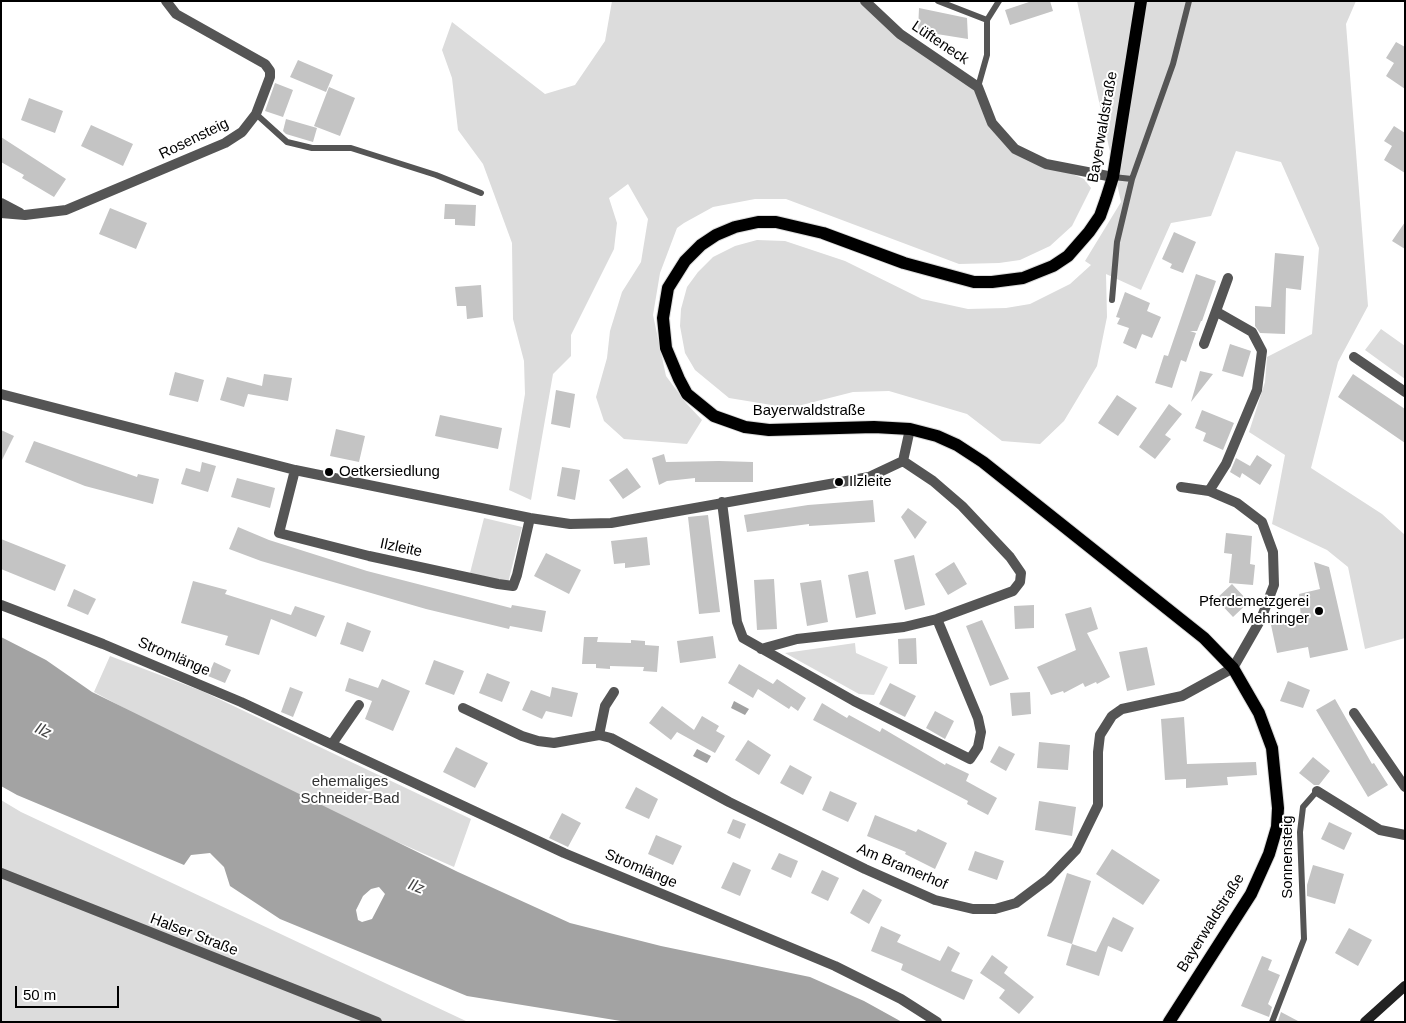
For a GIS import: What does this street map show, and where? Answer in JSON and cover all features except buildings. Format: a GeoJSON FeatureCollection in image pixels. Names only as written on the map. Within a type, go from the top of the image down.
{"type":"FeatureCollection","features":[{"type":"Feature","properties":{"kind":"main road","name":"Bayerwaldstraße"},"geometry":{"type":"LineString","coordinates":[[1142,1],[1113,176],[1100,216],[1079,245],[1053,266],[1023,278],[992,282],[961,279],[904,263],[823,232],[783,224],[758,222],[734,227],[700,245],[676,272],[664,304],[663,318],[666,348],[672,365],[688,394],[714,416],[746,428],[769,430],[874,427],[910,429],[944,439],[983,462],[1204,638],[1233,668],[1256,706],[1272,748],[1278,808],[1277,826],[1269,854],[1251,894],[1169,1022]]}},
{"type":"Feature","properties":{"kind":"street","name":"Rosensteig"},"geometry":{"type":"LineString","coordinates":[[1,213],[25,215],[66,210],[225,143],[242,132],[256,114],[270,77],[270,71],[265,64],[176,14],[166,1]]}},
{"type":"Feature","properties":{"kind":"street","name":"Lüfteneck"},"geometry":{"type":"LineString","coordinates":[[865,1],[900,34],[978,87]]}},
{"type":"Feature","properties":{"kind":"street"},"geometry":{"type":"LineString","coordinates":[[978,87],[992,123],[1015,149],[1046,164],[1113,176]]}},
{"type":"Feature","properties":{"kind":"street"},"geometry":{"type":"LineString","coordinates":[[1,203],[25,215]]}},
{"type":"Feature","properties":{"kind":"street"},"geometry":{"type":"LineString","coordinates":[[1204,344],[1228,278]]}},
{"type":"Feature","properties":{"kind":"street"},"geometry":{"type":"LineString","coordinates":[[1209,491],[1226,464],[1257,390],[1262,351],[1252,332],[1217,312]]}},
{"type":"Feature","properties":{"kind":"street"},"geometry":{"type":"LineString","coordinates":[[1354,358],[1405,392]]}},
{"type":"Feature","properties":{"kind":"street"},"geometry":{"type":"LineString","coordinates":[[1,394],[295,470],[530,518],[570,524],[611,523],[869,477],[903,461]]}},
{"type":"Feature","properties":{"kind":"street"},"geometry":{"type":"LineString","coordinates":[[903,461],[910,429]]}},
{"type":"Feature","properties":{"kind":"street"},"geometry":{"type":"LineString","coordinates":[[761,649],[797,639],[904,627],[937,619],[1014,591],[1020,582],[1021,573],[1010,556],[962,506],[933,480],[903,461]]}},
{"type":"Feature","properties":{"kind":"street","name":"Ilzleite"},"geometry":{"type":"LineString","coordinates":[[295,470],[279,533],[369,556],[498,584],[513,586],[530,518]]}},
{"type":"Feature","properties":{"kind":"street"},"geometry":{"type":"LineString","coordinates":[[1181,487],[1209,491],[1237,503],[1262,522],[1273,552],[1274,585],[1261,620],[1233,668]]}},
{"type":"Feature","properties":{"kind":"street"},"geometry":{"type":"LineString","coordinates":[[722,502],[737,622],[743,638],[854,701],[970,759],[978,747],[981,732],[978,718],[937,619]]}},
{"type":"Feature","properties":{"kind":"street","name":"Stromlänge"},"geometry":{"type":"LineString","coordinates":[[1,606],[103,644],[241,702],[564,853],[835,966],[901,999],[937,1022]]}},
{"type":"Feature","properties":{"kind":"street","name":"Am Bramerhof"},"geometry":{"type":"LineString","coordinates":[[463,708],[522,736],[538,741],[554,742],[599,735],[612,738],[729,802],[865,869],[935,900],[973,909],[996,909],[1016,902],[1048,879],[1076,850],[1098,804],[1098,752],[1100,735],[1112,716],[1122,709],[1182,696],[1233,668]]}},
{"type":"Feature","properties":{"kind":"street"},"geometry":{"type":"LineString","coordinates":[[599,735],[605,706],[614,692]]}},
{"type":"Feature","properties":{"kind":"street"},"geometry":{"type":"LineString","coordinates":[[332,744],[359,705]]}},
{"type":"Feature","properties":{"kind":"street"},"geometry":{"type":"LineString","coordinates":[[1354,713],[1405,787]]}},
{"type":"Feature","properties":{"kind":"street","name":"Sonnensteig"},"geometry":{"type":"LineString","coordinates":[[1317,791],[1380,830],[1405,835]]}},
{"type":"Feature","properties":{"kind":"street","name":"Halser Straße"},"geometry":{"type":"LineString","coordinates":[[1,873],[377,1022]]}},
{"type":"Feature","properties":{"kind":"street"},"geometry":{"type":"LineString","coordinates":[[1365,1022],[1405,986]]}},
{"type":"Feature","properties":{"kind":"lane"},"geometry":{"type":"LineString","coordinates":[[938,1],[987,20],[999,1]]}},
{"type":"Feature","properties":{"kind":"lane"},"geometry":{"type":"LineString","coordinates":[[1112,300],[1117,242],[1132,179],[1173,64],[1189,1]]}},
{"type":"Feature","properties":{"kind":"lane","name":"Lüfteneck"},"geometry":{"type":"LineString","coordinates":[[978,87],[987,55],[987,20]]}},
{"type":"Feature","properties":{"kind":"lane"},"geometry":{"type":"LineString","coordinates":[[256,114],[287,142],[312,148],[351,148],[436,175],[481,193]]}},
{"type":"Feature","properties":{"kind":"lane"},"geometry":{"type":"LineString","coordinates":[[1113,176],[1132,179]]}},
{"type":"Feature","properties":{"kind":"lane","name":"Sonnensteig"},"geometry":{"type":"LineString","coordinates":[[1272,1022],[1304,939],[1300,832],[1303,807],[1317,791]]}},
{"type":"Feature","properties":{"kind":"green space"},"geometry":{"type":"Polygon","coordinates":[[[612,1],[865,1],[978,87],[992,123],[1015,149],[1084,179],[1091,188],[1072,226],[1050,246],[1020,260],[999,263],[959,264],[786,199],[755,199],[713,207],[684,223],[677,228],[660,273],[653,315],[666,376],[686,403],[702,420],[687,444],[624,439],[604,421],[596,397],[607,358],[610,331],[622,292],[641,262],[648,219],[628,184],[609,198],[617,223],[614,249],[571,335],[571,356],[553,374],[531,500],[509,490],[525,394],[524,361],[513,319],[512,243],[483,164],[458,130],[452,78],[442,50],[452,22],[545,94],[575,85],[605,41],[612,1]]]}},
{"type":"Feature","properties":{"kind":"green space"},"geometry":{"type":"Polygon","coordinates":[[[1077,1],[1356,1],[1346,24],[1368,306],[1338,362],[1311,468],[1382,514],[1405,535],[1405,638],[1365,649],[1348,567],[1327,550],[1272,524],[1285,455],[1249,432],[1265,382],[1267,357],[1312,334],[1319,248],[1281,162],[1236,151],[1211,216],[1171,223],[1141,290],[1106,274],[1107,317],[1097,366],[1064,421],[1040,444],[1002,441],[967,414],[889,391],[853,392],[790,408],[729,398],[695,370],[685,353],[680,326],[681,309],[687,287],[698,272],[713,257],[735,246],[757,240],[785,241],[845,261],[922,299],[968,309],[1006,308],[1030,304],[1070,284],[1091,265],[1085,261],[1121,202],[1077,1]]]}},
{"type":"Feature","properties":{"kind":"green space"},"geometry":{"type":"Polygon","coordinates":[[[1381,329],[1405,346],[1405,379],[1365,350],[1381,329]]]}},
{"type":"Feature","properties":{"kind":"green space"},"geometry":{"type":"Polygon","coordinates":[[[484,518],[522,527],[508,583],[470,573],[484,518]]]}},
{"type":"Feature","properties":{"kind":"green space"},"geometry":{"type":"Polygon","coordinates":[[[855,643],[856,653],[888,667],[874,695],[859,694],[785,653],[855,643]]]}},
{"type":"Feature","properties":{"kind":"green space","name":"ehemaliges Schneider-Bad"},"geometry":{"type":"Polygon","coordinates":[[[110,656],[202,691],[471,819],[454,867],[334,814],[215,757],[94,692],[110,656]]]}},
{"type":"Feature","properties":{"kind":"green space"},"geometry":{"type":"Polygon","coordinates":[[[1,800],[21,812],[468,1022],[1,1022],[1,800]]]}},
{"type":"Feature","properties":{"kind":"water","name":"Ilz"},"geometry":{"type":"Polygon","coordinates":[[[1,637],[46,660],[92,692],[458,872],[570,923],[661,946],[810,977],[864,1001],[902,1022],[627,1022],[467,996],[280,919],[230,886],[224,867],[210,853],[191,855],[184,865],[17,795],[1,786],[1,637]],[[379,887],[371,889],[363,896],[356,910],[358,920],[362,922],[372,919],[385,894],[379,887]]]}},
{"type":"Feature","properties":{"kind":"water"},"geometry":{"type":"Polygon","coordinates":[[[734,701],[749,709],[745,715],[731,708],[734,701]]]}},
{"type":"Feature","properties":{"kind":"water"},"geometry":{"type":"Polygon","coordinates":[[[697,749],[711,756],[707,763],[693,756],[697,749]]]}},
{"type":"Feature","properties":{"kind":"place","name":"Oetkersiedlung"},"geometry":{"type":"Point","coordinates":[329,472]}},
{"type":"Feature","properties":{"kind":"place","name":"Ilzleite"},"geometry":{"type":"Point","coordinates":[839,482]}},
{"type":"Feature","properties":{"kind":"place","name":"Pferdemetzgerei Mehringer"},"geometry":{"type":"Point","coordinates":[1319,611]}}]}
